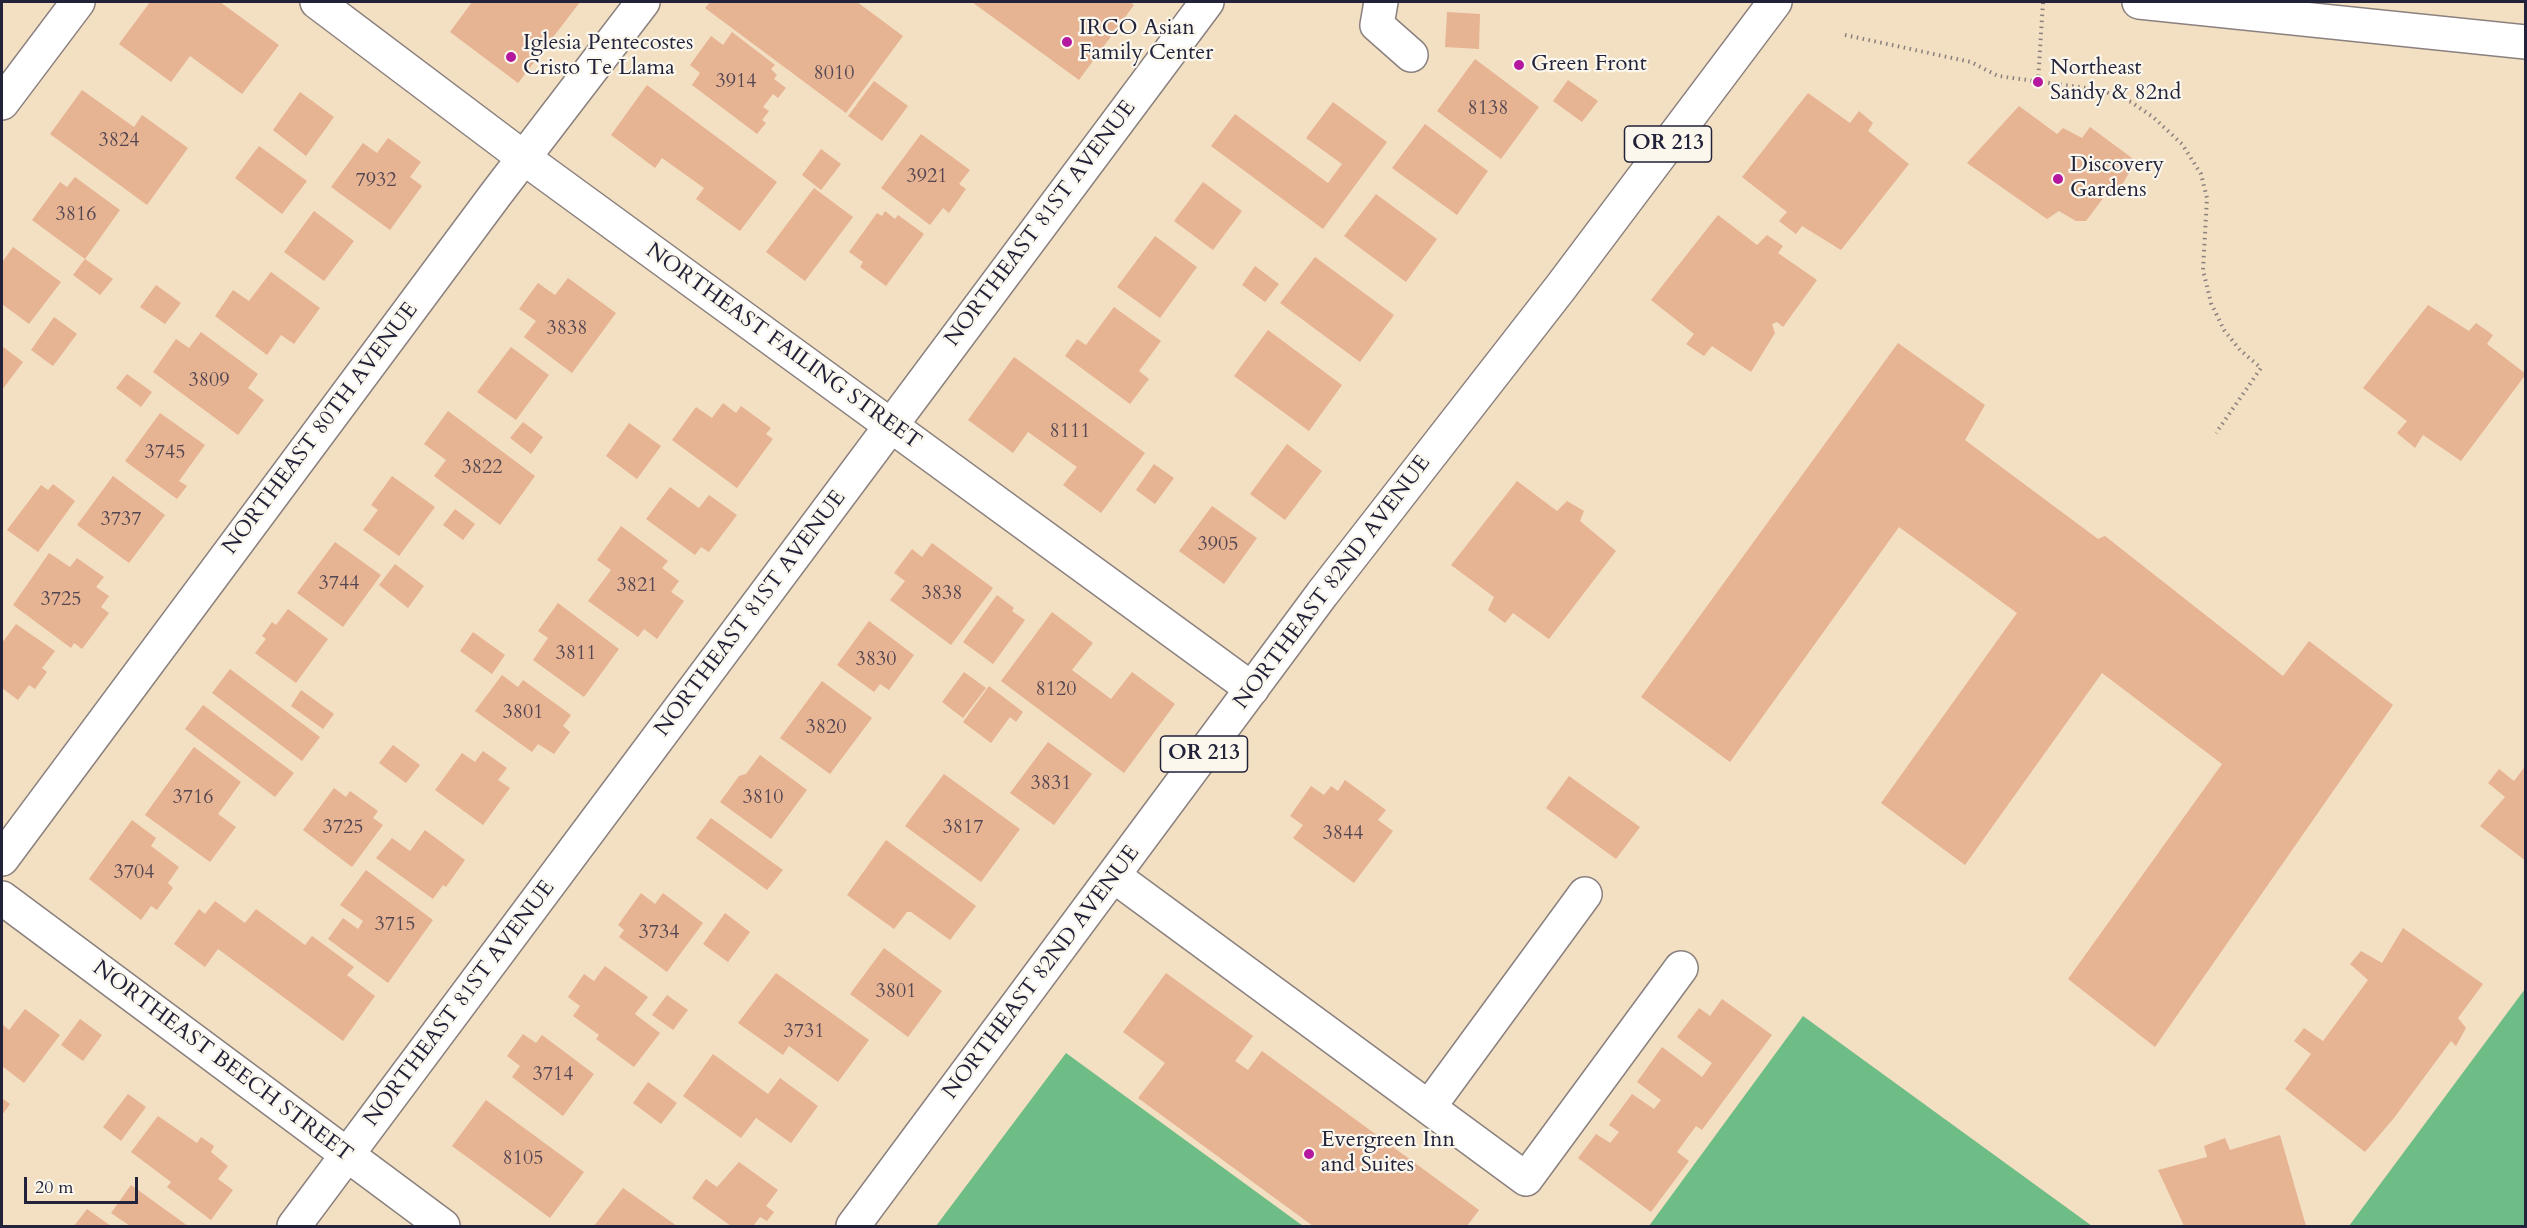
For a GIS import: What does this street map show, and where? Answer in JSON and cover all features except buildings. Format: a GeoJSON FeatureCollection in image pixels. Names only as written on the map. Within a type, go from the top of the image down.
{"type":"FeatureCollection","features":[{"type":"Feature","properties":{"kind":"street"},"geometry":{"type":"LineString","coordinates":[[2,103],[78,2]]}},
{"type":"Feature","properties":{"kind":"street","name":"NORTHEAST FAILING STREET"},"geometry":{"type":"LineString","coordinates":[[317,2],[524,158],[1252,688]]}},
{"type":"Feature","properties":{"kind":"street","name":"NORTHEAST 80TH AVENUE"},"geometry":{"type":"LineString","coordinates":[[2,859],[524,158],[643,2]]}},
{"type":"Feature","properties":{"kind":"street","name":"NORTHEAST 81ST AVENUE"},"geometry":{"type":"LineString","coordinates":[[294,1227],[1207,2]]}},
{"type":"Feature","properties":{"kind":"street"},"geometry":{"type":"LineString","coordinates":[[1381,2],[1377,25],[1411,55]]}},
{"type":"Feature","properties":{"kind":"street","name":"NORTHEAST 82ND AVENUE"},"geometry":{"type":"LineString","coordinates":[[853,1227],[1322,594],[1568,277],[1775,2]]}},
{"type":"Feature","properties":{"kind":"street"},"geometry":{"type":"LineString","coordinates":[[2139,2],[2526,42]]}},
{"type":"Feature","properties":{"kind":"street"},"geometry":{"type":"LineString","coordinates":[[1114,876],[1526,1179],[1681,968]]}},
{"type":"Feature","properties":{"kind":"street"},"geometry":{"type":"LineString","coordinates":[[1429,1107],[1585,894]]}},
{"type":"Feature","properties":{"kind":"street","name":"NORTHEAST BEECH STREET"},"geometry":{"type":"LineString","coordinates":[[2,898],[443,1227]]}},
{"type":"Feature","properties":{"kind":"path"},"geometry":{"type":"LineString","coordinates":[[2038,82],[2043,2]]}},
{"type":"Feature","properties":{"kind":"path"},"geometry":{"type":"LineString","coordinates":[[1845,35],[1971,62],[1998,76],[2101,90],[2132,102],[2153,117],[2182,144],[2201,174],[2207,198],[2203,270],[2211,303],[2224,330],[2240,350],[2261,368],[2216,433]]}},
{"type":"Feature","properties":{"kind":"green space"},"geometry":{"type":"Polygon","coordinates":[[[2525,989],[2525,1226],[2349,1226],[2525,989]]]}},
{"type":"Feature","properties":{"kind":"green space"},"geometry":{"type":"Polygon","coordinates":[[[1803,1016],[2092,1226],[1649,1226],[1803,1016]]]}},
{"type":"Feature","properties":{"kind":"green space"},"geometry":{"type":"Polygon","coordinates":[[[1066,1053],[1303,1226],[936,1226],[1066,1053]]]}},
{"type":"Feature","properties":{"kind":"place","name":"IRCO Asian Family Center"},"geometry":{"type":"Point","coordinates":[1067,42]}},
{"type":"Feature","properties":{"kind":"place","name":"Iglesia Pentecostes Cristo Te Llama"},"geometry":{"type":"Point","coordinates":[511,57]}},
{"type":"Feature","properties":{"kind":"place","name":"Green Front"},"geometry":{"type":"Point","coordinates":[1519,65]}},
{"type":"Feature","properties":{"kind":"place","name":"Northeast Sandy & 82nd"},"geometry":{"type":"Point","coordinates":[2038,82]}},
{"type":"Feature","properties":{"kind":"place","name":"Discovery Gardens"},"geometry":{"type":"Point","coordinates":[2058,179]}},
{"type":"Feature","properties":{"kind":"place","name":"Evergreen Inn and Suites"},"geometry":{"type":"Point","coordinates":[1309,1154]}}]}
